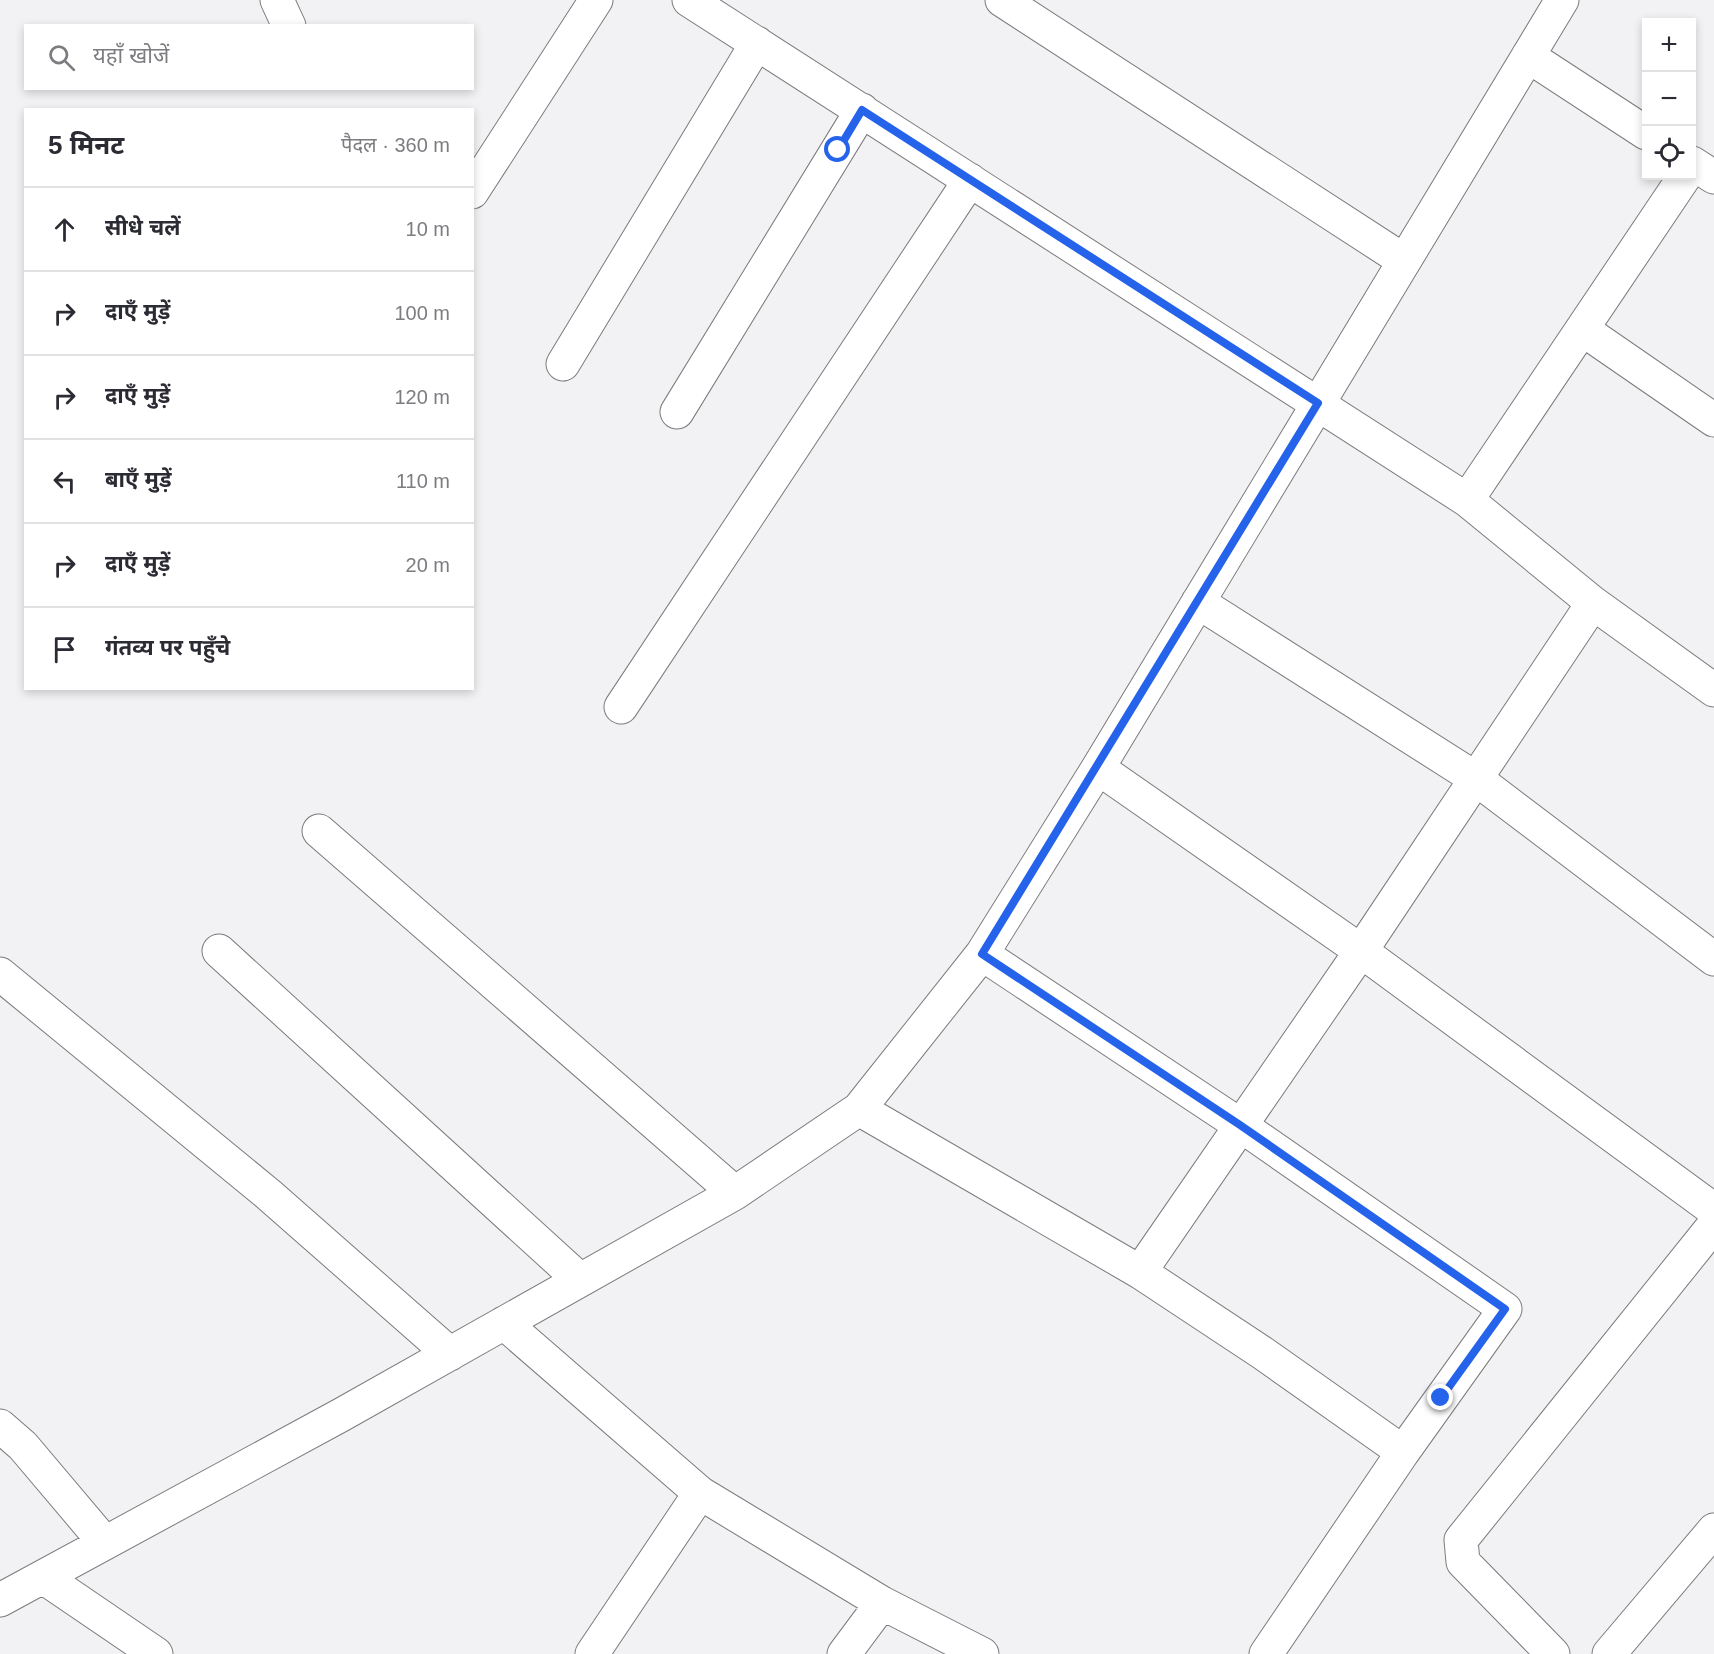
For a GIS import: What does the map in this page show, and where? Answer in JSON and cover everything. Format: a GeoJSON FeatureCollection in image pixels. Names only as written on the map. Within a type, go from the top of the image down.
{"type":"FeatureCollection","features":[{"type":"Feature","properties":{"kind":"street"},"geometry":{"type":"LineString","coordinates":[[277,0],[288,24]]}},
{"type":"Feature","properties":{"kind":"street"},"geometry":{"type":"LineString","coordinates":[[474,189],[596,0]]}},
{"type":"Feature","properties":{"kind":"street"},"geometry":{"type":"LineString","coordinates":[[689,0],[1467,500],[1593,603],[1714,690]]}},
{"type":"Feature","properties":{"kind":"street"},"geometry":{"type":"LineString","coordinates":[[1002,0],[1403,260]]}},
{"type":"Feature","properties":{"kind":"street"},"geometry":{"type":"LineString","coordinates":[[0,1600],[450,1354],[735,1192],[859,1108],[982,954],[1098,768],[1562,0]]}},
{"type":"Feature","properties":{"kind":"street"},"geometry":{"type":"LineString","coordinates":[[563,364],[756,43]]}},
{"type":"Feature","properties":{"kind":"street"},"geometry":{"type":"LineString","coordinates":[[1528,56],[1642,130]]}},
{"type":"Feature","properties":{"kind":"street"},"geometry":{"type":"LineString","coordinates":[[677,412],[862,110]]}},
{"type":"Feature","properties":{"kind":"street"},"geometry":{"type":"LineString","coordinates":[[621,706],[970,180]]}},
{"type":"Feature","properties":{"kind":"street"},"geometry":{"type":"LineString","coordinates":[[1467,500],[1582,328],[1687,180]]}},
{"type":"Feature","properties":{"kind":"street"},"geometry":{"type":"LineString","coordinates":[[1582,328],[1714,420]]}},
{"type":"Feature","properties":{"kind":"street"},"geometry":{"type":"LineString","coordinates":[[1198,602],[1475,777],[1714,960]]}},
{"type":"Feature","properties":{"kind":"street"},"geometry":{"type":"LineString","coordinates":[[1140,1272],[1361,951],[1593,603]]}},
{"type":"Feature","properties":{"kind":"street"},"geometry":{"type":"LineString","coordinates":[[1098,768],[1361,951],[1714,1210]]}},
{"type":"Feature","properties":{"kind":"street"},"geometry":{"type":"LineString","coordinates":[[319,831],[735,1192]]}},
{"type":"Feature","properties":{"kind":"street"},"geometry":{"type":"LineString","coordinates":[[219,951],[580,1280]]}},
{"type":"Feature","properties":{"kind":"street"},"geometry":{"type":"LineString","coordinates":[[982,954],[1240,1125],[1505,1309],[1403,1452],[1266,1654]]}},
{"type":"Feature","properties":{"kind":"street"},"geometry":{"type":"LineString","coordinates":[[0,974],[268,1194],[450,1354]]}},
{"type":"Feature","properties":{"kind":"street"},"geometry":{"type":"LineString","coordinates":[[859,1108],[1140,1272],[1264,1354],[1403,1452]]}},
{"type":"Feature","properties":{"kind":"street"},"geometry":{"type":"LineString","coordinates":[[1553,1654],[1463,1562],[1461,1540],[1714,1225]]}},
{"type":"Feature","properties":{"kind":"street"},"geometry":{"type":"LineString","coordinates":[[504,1323],[700,1493],[882,1603],[982,1654]]}},
{"type":"Feature","properties":{"kind":"street"},"geometry":{"type":"LineString","coordinates":[[0,1426],[23,1446],[105,1543]]}},
{"type":"Feature","properties":{"kind":"street"},"geometry":{"type":"LineString","coordinates":[[592,1654],[700,1493]]}},
{"type":"Feature","properties":{"kind":"street"},"geometry":{"type":"LineString","coordinates":[[1609,1654],[1714,1530]]}},
{"type":"Feature","properties":{"kind":"street"},"geometry":{"type":"LineString","coordinates":[[43,1577],[156,1654]]}},
{"type":"Feature","properties":{"kind":"street"},"geometry":{"type":"LineString","coordinates":[[844,1654],[882,1603]]}},
{"type":"Feature","properties":{"kind":"route"},"geometry":{"type":"LineString","coordinates":[[838,150],[862,110],[1318,403],[982,954],[1240,1125],[1505,1309],[1441,1398]]}}]}
